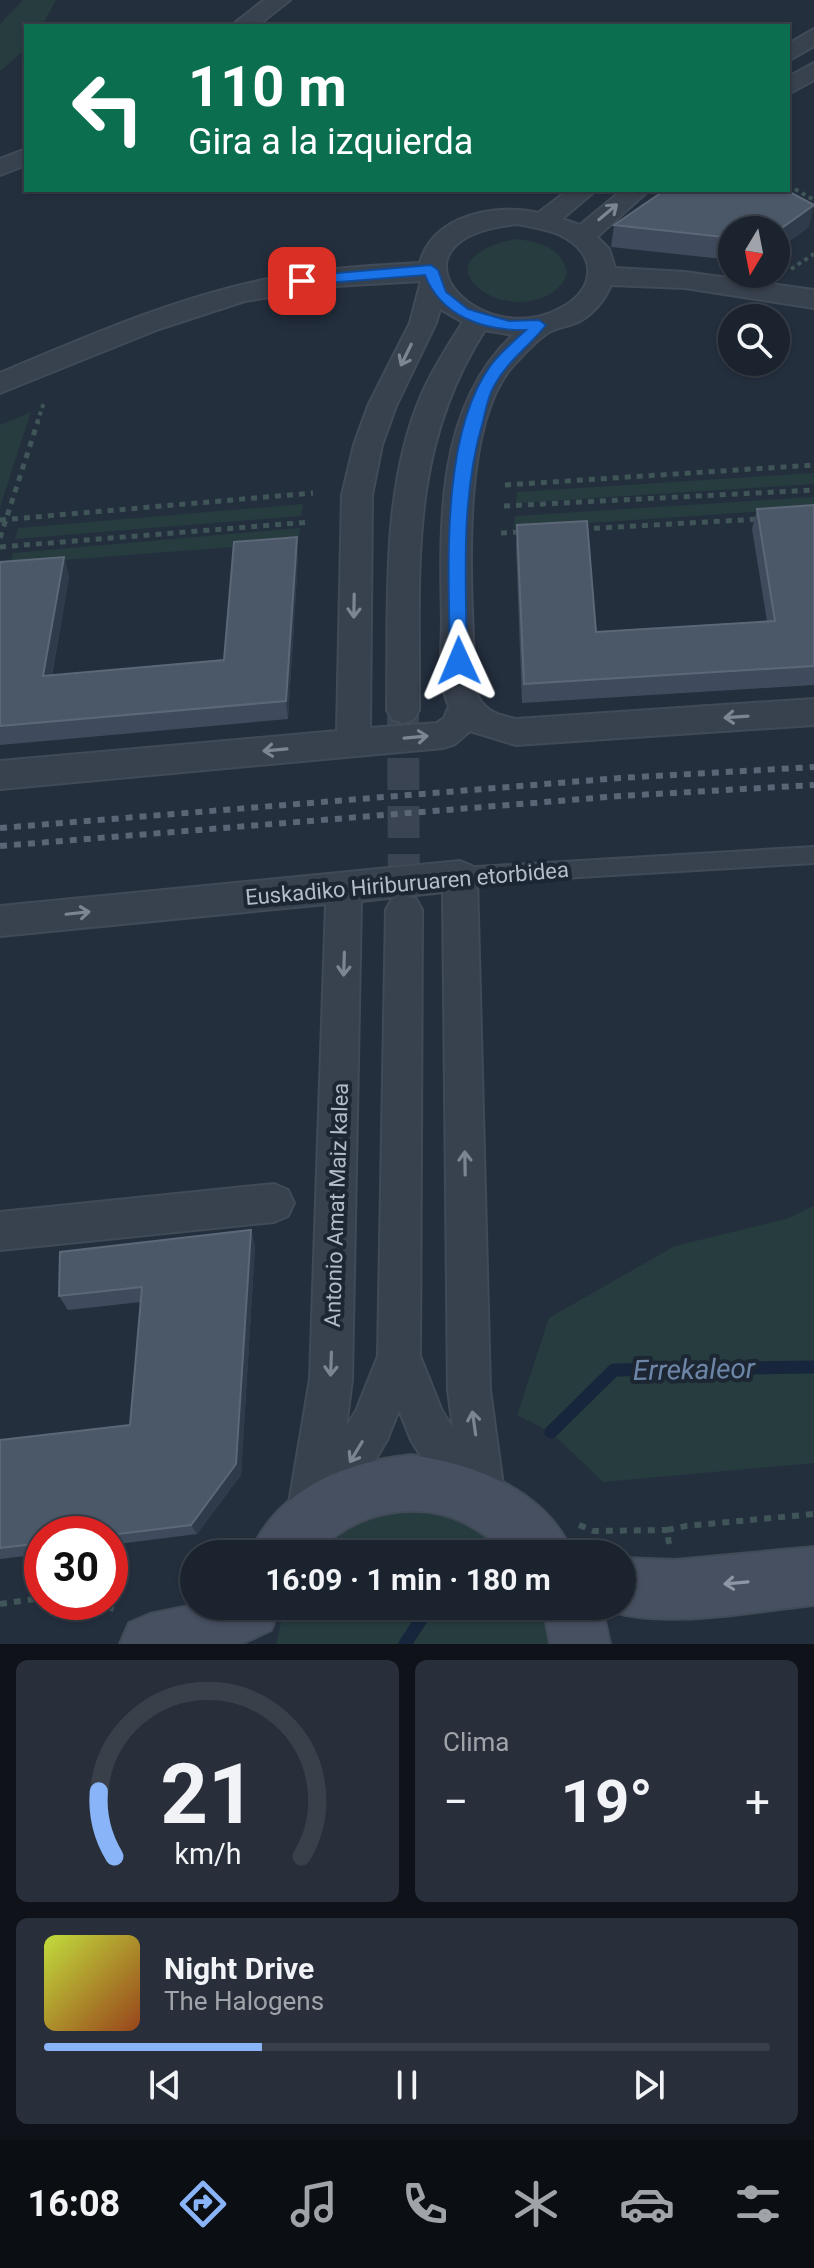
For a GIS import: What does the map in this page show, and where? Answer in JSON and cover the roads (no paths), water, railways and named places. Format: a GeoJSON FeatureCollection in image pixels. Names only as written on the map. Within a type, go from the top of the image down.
{"type":"FeatureCollection","features":[{"type":"Feature","properties":{"kind":"street"},"geometry":{"type":"LineString","coordinates":[[245,24],[279,0]]}},
{"type":"Feature","properties":{"kind":"street"},"geometry":{"type":"LineString","coordinates":[[790,53],[814,36]]}},
{"type":"Feature","properties":{"kind":"street"},"geometry":{"type":"LineString","coordinates":[[790,86],[814,70]]}},
{"type":"Feature","properties":{"kind":"street"},"geometry":{"type":"LineString","coordinates":[[0,168],[24,157]]}},
{"type":"Feature","properties":{"kind":"street"},"geometry":{"type":"LineString","coordinates":[[545,220],[581,192]]}},
{"type":"Feature","properties":{"kind":"street"},"geometry":{"type":"LineString","coordinates":[[582,236],[634,192]]}},
{"type":"Feature","properties":{"kind":"street"},"geometry":{"type":"LineString","coordinates":[[353,743],[357,495],[368,445],[382,406],[423,323],[435,252],[447,237],[467,225],[491,218],[518,216],[545,220],[582,236],[602,262],[604,276],[599,293],[585,307],[564,318],[539,325],[508,325],[479,319],[450,304],[432,276]]}},
{"type":"Feature","properties":{"kind":"street"},"geometry":{"type":"LineString","coordinates":[[0,384],[151,323],[242,293],[302,281],[432,276]]}},
{"type":"Feature","properties":{"kind":"street"},"geometry":{"type":"LineString","coordinates":[[604,276],[685,280],[814,299]]}},
{"type":"Feature","properties":{"kind":"street"},"geometry":{"type":"LineString","coordinates":[[403,710],[407,509],[417,455],[429,409],[448,367],[479,319]]}},
{"type":"Feature","properties":{"kind":"street"},"geometry":{"type":"LineString","coordinates":[[539,325],[497,367],[484,389],[466,450],[459,495],[457,544],[459,690],[474,716],[516,732],[814,712]]}},
{"type":"Feature","properties":{"kind":"street"},"geometry":{"type":"LineString","coordinates":[[0,775],[443,735],[474,716]]}},
{"type":"Feature","properties":{"kind":"street"},"geometry":{"type":"LineString","coordinates":[[460,876],[469,1390],[476,1497]]}},
{"type":"Feature","properties":{"kind":"street","name":"Euskadiko Hiriburuaren etorbidea"},"geometry":{"type":"LineString","coordinates":[[0,921],[460,876]]}},
{"type":"Feature","properties":{"kind":"street","name":"Antonio Amat Maiz kalea"},"geometry":{"type":"LineString","coordinates":[[302,1529],[324,1435],[331,1379],[344,886]]}},
{"type":"Feature","properties":{"kind":"street"},"geometry":{"type":"LineString","coordinates":[[302,1529],[372,1425],[399,1356],[404,910]]}},
{"type":"Feature","properties":{"kind":"street"},"geometry":{"type":"LineString","coordinates":[[0,1231],[274,1203]]}},
{"type":"Feature","properties":{"kind":"street"},"geometry":{"type":"LineString","coordinates":[[399,1356],[426,1425],[476,1497]]}},
{"type":"Feature","properties":{"kind":"street"},"geometry":{"type":"LineString","coordinates":[[302,1529],[347,1497],[376,1486],[407,1482],[438,1485],[476,1497],[522,1528],[532,1540]]}},
{"type":"Feature","properties":{"kind":"street"},"geometry":{"type":"LineString","coordinates":[[636,1588],[675,1589],[814,1576]]}},
{"type":"Feature","properties":{"kind":"street"},"geometry":{"type":"LineString","coordinates":[[150,1644],[248,1620]]}},
{"type":"Feature","properties":{"kind":"street"},"geometry":{"type":"LineString","coordinates":[[575,1620],[580,1644]]}},
{"type":"Feature","properties":{"kind":"lane","name":"Euskadiko Hiriburuaren etorbidea"},"geometry":{"type":"LineString","coordinates":[[460,876],[814,855]]}},
{"type":"Feature","properties":{"kind":"waterway","name":"Errekaleor"},"geometry":{"type":"LineString","coordinates":[[551,1432],[614,1370],[814,1367]]}},
{"type":"Feature","properties":{"kind":"waterway","name":"Errekaleor"},"geometry":{"type":"LineString","coordinates":[[405,1644],[421,1620]]}},
{"type":"Feature","properties":{"kind":"tunnel"},"geometry":{"type":"LineString","coordinates":[[403,710],[404,910]]}},
{"type":"Feature","properties":{"kind":"railway"},"geometry":{"type":"LineString","coordinates":[[0,828],[620,778],[814,767]]}},
{"type":"Feature","properties":{"kind":"railway"},"geometry":{"type":"LineString","coordinates":[[0,846],[620,796],[814,785]]}}]}
